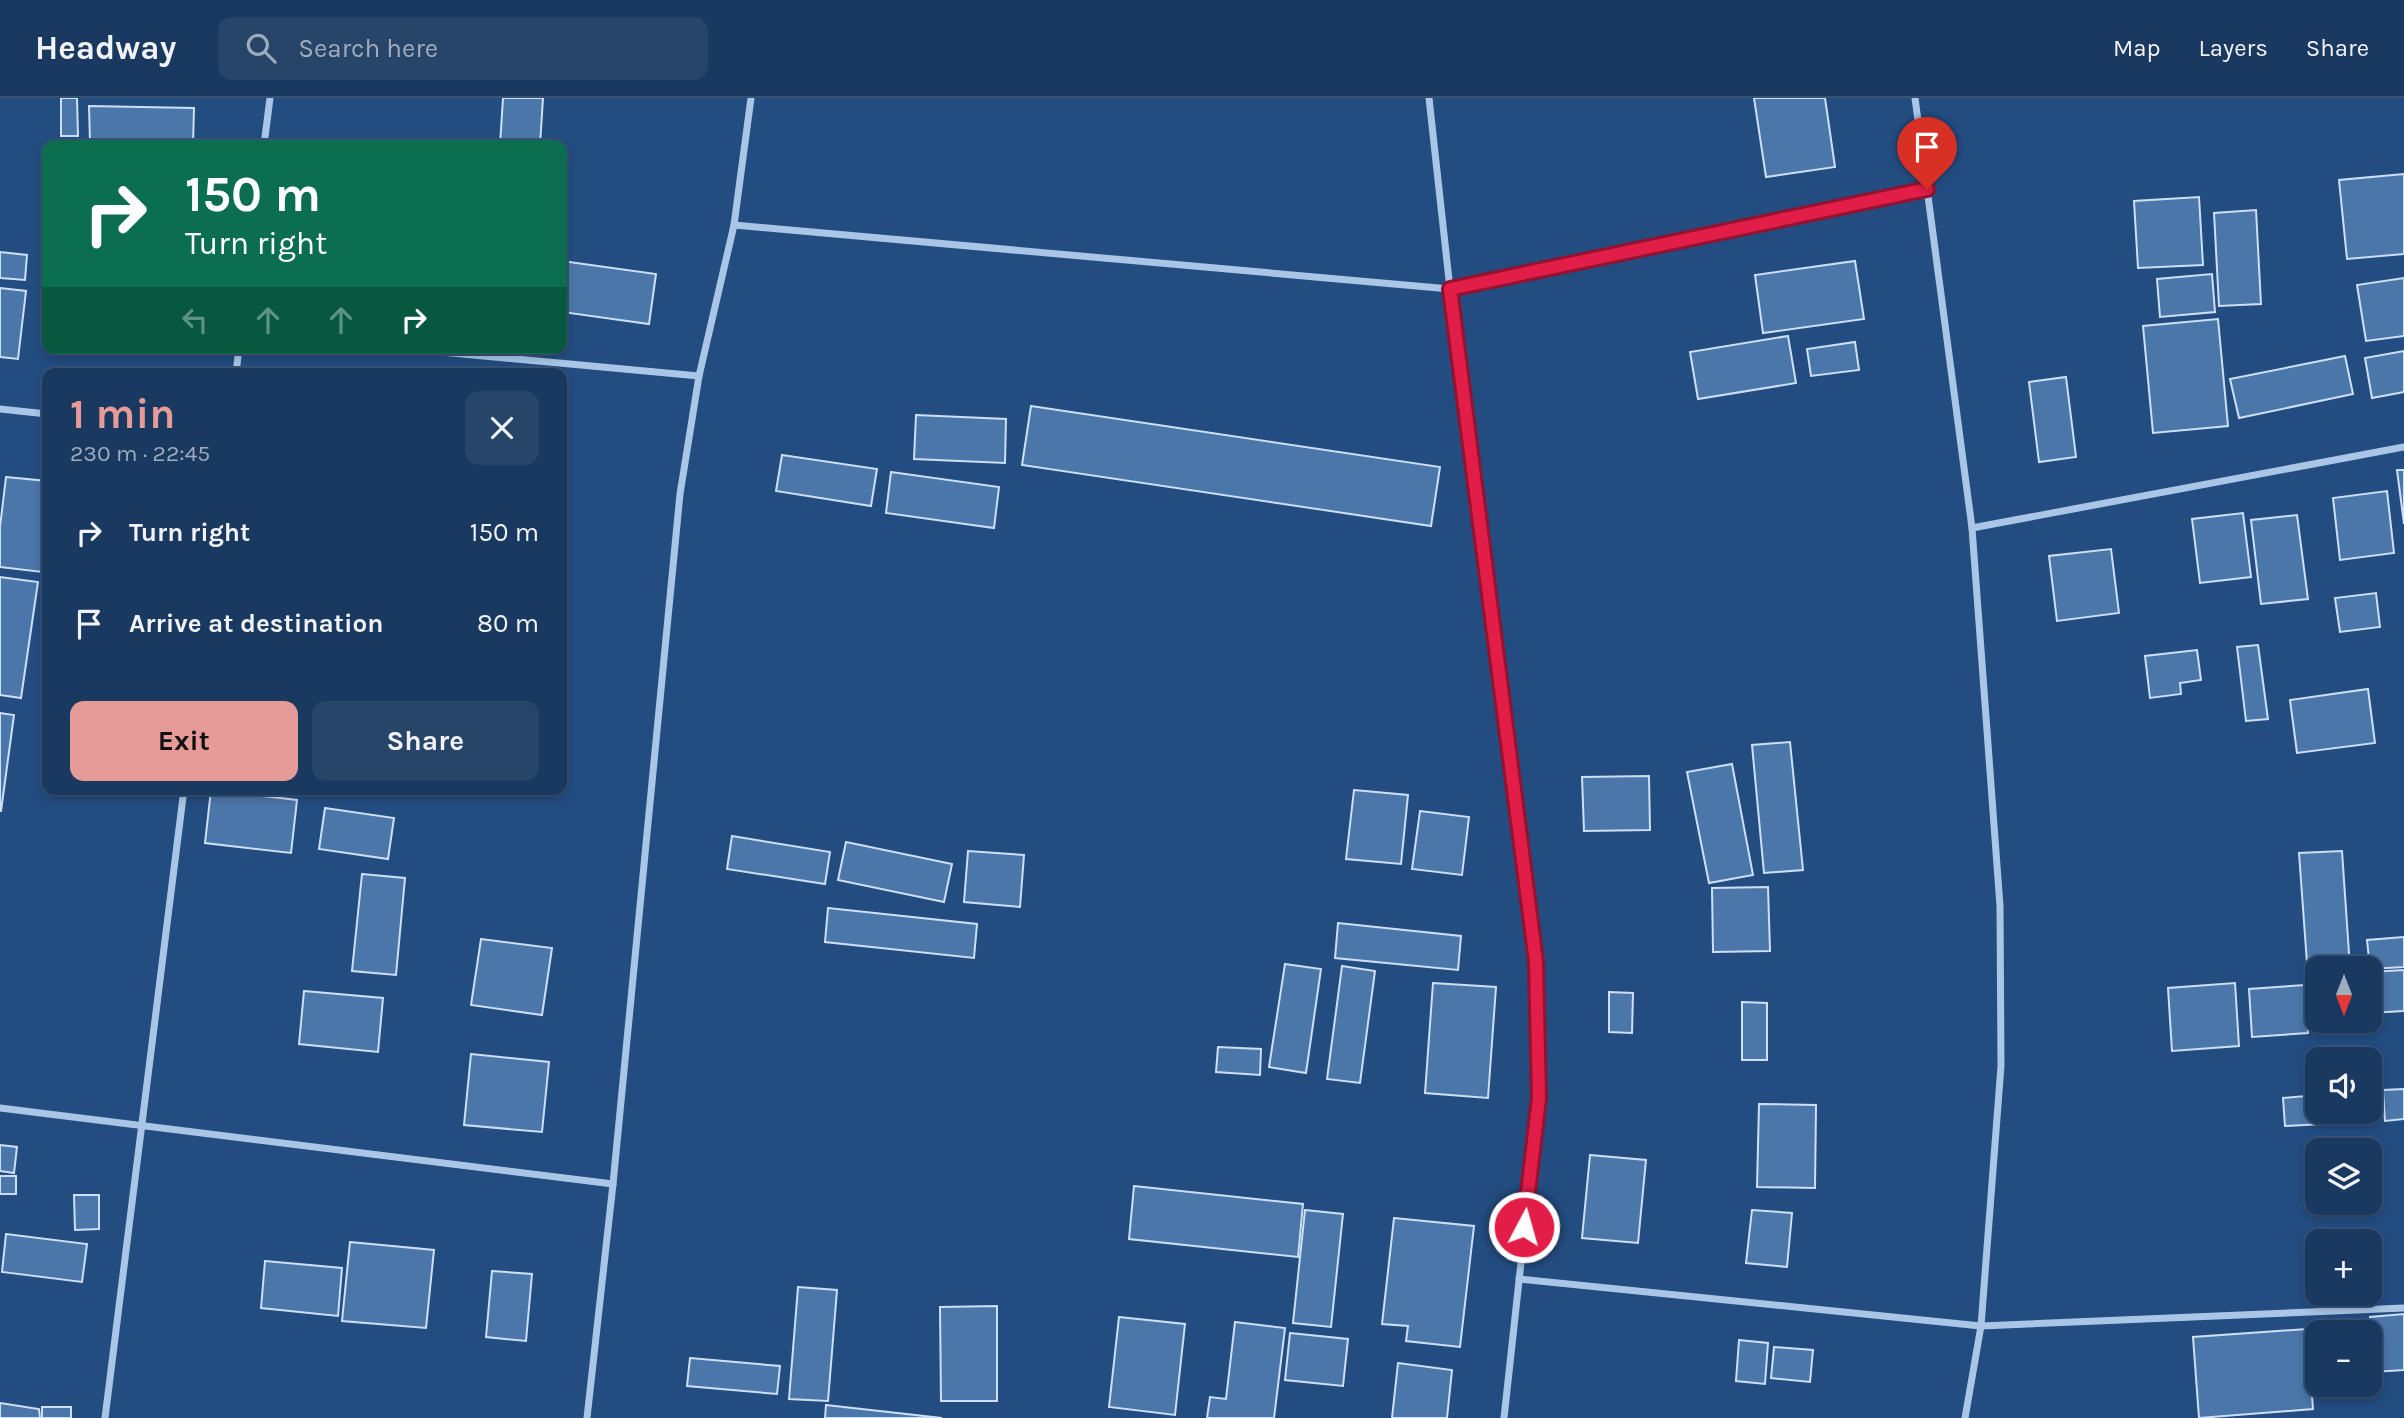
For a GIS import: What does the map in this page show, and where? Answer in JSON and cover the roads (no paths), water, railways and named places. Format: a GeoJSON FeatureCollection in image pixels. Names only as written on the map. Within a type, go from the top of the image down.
{"type":"FeatureCollection","features":[{"type":"Feature","properties":{"kind":"street"},"geometry":{"type":"LineString","coordinates":[[265,140],[270,98]]}},
{"type":"Feature","properties":{"kind":"street"},"geometry":{"type":"LineString","coordinates":[[587,1418],[613,1184],[680,494],[699,376],[734,225],[751,98]]}},
{"type":"Feature","properties":{"kind":"street"},"geometry":{"type":"LineString","coordinates":[[1429,98],[1450,289],[1536,962],[1539,1098],[1504,1418]]}},
{"type":"Feature","properties":{"kind":"street"},"geometry":{"type":"LineString","coordinates":[[1915,98],[1972,527],[2000,933],[2001,1066],[1981,1326],[1965,1418]]}},
{"type":"Feature","properties":{"kind":"street"},"geometry":{"type":"LineString","coordinates":[[734,225],[1450,289],[1927,189]]}},
{"type":"Feature","properties":{"kind":"street"},"geometry":{"type":"LineString","coordinates":[[462,354],[699,376]]}},
{"type":"Feature","properties":{"kind":"street"},"geometry":{"type":"LineString","coordinates":[[0,409],[42,413]]}},
{"type":"Feature","properties":{"kind":"street"},"geometry":{"type":"LineString","coordinates":[[1972,527],[2404,447]]}},
{"type":"Feature","properties":{"kind":"street"},"geometry":{"type":"LineString","coordinates":[[105,1418],[183,795]]}},
{"type":"Feature","properties":{"kind":"street"},"geometry":{"type":"LineString","coordinates":[[0,1108],[613,1184]]}},
{"type":"Feature","properties":{"kind":"street"},"geometry":{"type":"LineString","coordinates":[[1519,1279],[1981,1326],[2404,1308]]}}]}
